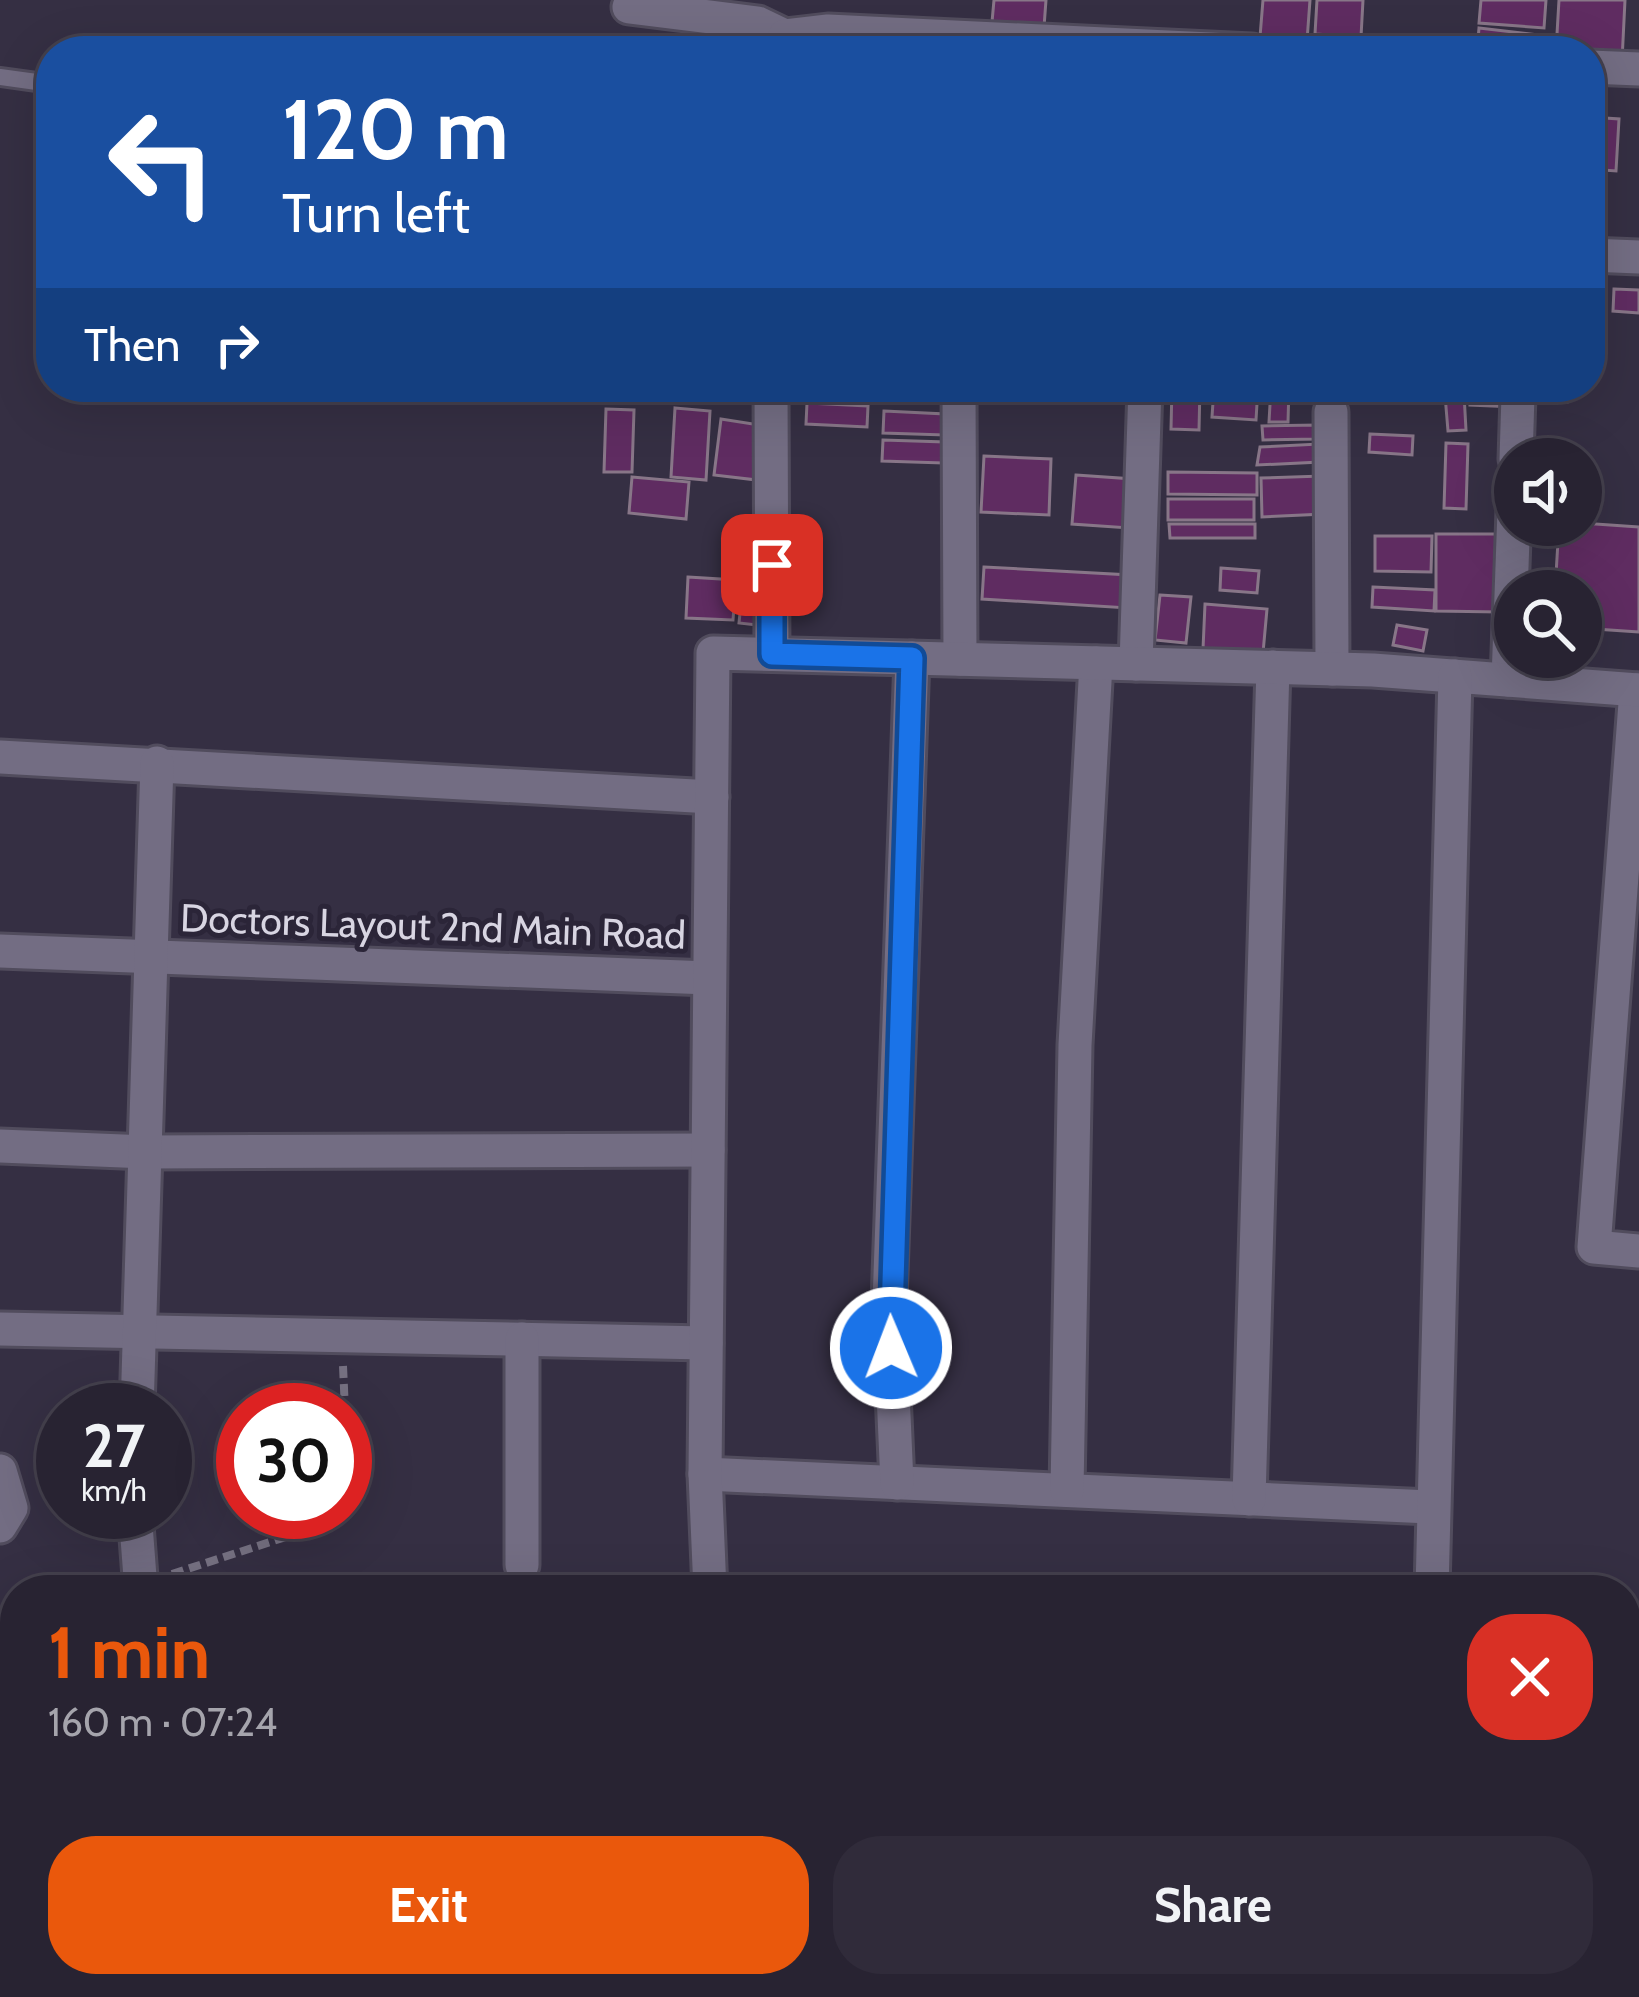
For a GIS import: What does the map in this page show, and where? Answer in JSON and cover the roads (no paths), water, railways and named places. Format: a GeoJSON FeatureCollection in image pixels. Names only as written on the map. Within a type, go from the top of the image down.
{"type":"FeatureCollection","features":[{"type":"Feature","properties":{"kind":"street"},"geometry":{"type":"LineString","coordinates":[[629,7],[758,23],[773,36]]}},
{"type":"Feature","properties":{"kind":"street"},"geometry":{"type":"LineString","coordinates":[[810,36],[828,31],[934,36]]}},
{"type":"Feature","properties":{"kind":"street"},"geometry":{"type":"LineString","coordinates":[[1605,68],[1639,70]]}},
{"type":"Feature","properties":{"kind":"street"},"geometry":{"type":"LineString","coordinates":[[1605,256],[1639,257]]}},
{"type":"Feature","properties":{"kind":"street"},"geometry":{"type":"LineString","coordinates":[[771,402],[772,654]]}},
{"type":"Feature","properties":{"kind":"street"},"geometry":{"type":"LineString","coordinates":[[958,402],[960,659]]}},
{"type":"Feature","properties":{"kind":"street"},"geometry":{"type":"LineString","coordinates":[[1136,664],[1145,402]]}},
{"type":"Feature","properties":{"kind":"street"},"geometry":{"type":"LineString","coordinates":[[1517,438],[1518,402]]}},
{"type":"Feature","properties":{"kind":"street"},"geometry":{"type":"LineString","coordinates":[[1330,412],[1332,669]]}},
{"type":"Feature","properties":{"kind":"street"},"geometry":{"type":"LineString","coordinates":[[1508,680],[1513,546]]}},
{"type":"Feature","properties":{"kind":"street"},"geometry":{"type":"LineString","coordinates":[[709,1575],[705,1474],[713,652],[1332,669],[1637,690],[1594,1247],[1639,1251]]}},
{"type":"Feature","properties":{"kind":"street"},"geometry":{"type":"LineString","coordinates":[[897,1483],[889,1303],[912,658]]}},
{"type":"Feature","properties":{"kind":"street"},"geometry":{"type":"LineString","coordinates":[[1067,1490],[1075,1045],[1096,663]]}},
{"type":"Feature","properties":{"kind":"street"},"geometry":{"type":"LineString","coordinates":[[1249,1499],[1273,667]]}},
{"type":"Feature","properties":{"kind":"street"},"geometry":{"type":"LineString","coordinates":[[1432,1575],[1455,676]]}},
{"type":"Feature","properties":{"kind":"street"},"geometry":{"type":"LineString","coordinates":[[0,757],[712,796]]}},
{"type":"Feature","properties":{"kind":"street"},"geometry":{"type":"LineString","coordinates":[[137,1383],[157,763]]}},
{"type":"Feature","properties":{"kind":"street","name":"Doctors Layout 2nd Main Road"},"geometry":{"type":"LineString","coordinates":[[0,951],[709,978]]}},
{"type":"Feature","properties":{"kind":"street"},"geometry":{"type":"LineString","coordinates":[[0,1146],[147,1152],[708,1150]]}},
{"type":"Feature","properties":{"kind":"street"},"geometry":{"type":"LineString","coordinates":[[0,1329],[706,1343]]}},
{"type":"Feature","properties":{"kind":"street"},"geometry":{"type":"LineString","coordinates":[[522,1339],[522,1565]]}},
{"type":"Feature","properties":{"kind":"street"},"geometry":{"type":"LineString","coordinates":[[0,1471],[10,1508],[0,1526]]}},
{"type":"Feature","properties":{"kind":"street"},"geometry":{"type":"LineString","coordinates":[[705,1474],[1430,1507]]}},
{"type":"Feature","properties":{"kind":"street"},"geometry":{"type":"LineString","coordinates":[[137,1539],[140,1575]]}},
{"type":"Feature","properties":{"kind":"lane"},"geometry":{"type":"LineString","coordinates":[[0,77],[36,82]]}}]}
